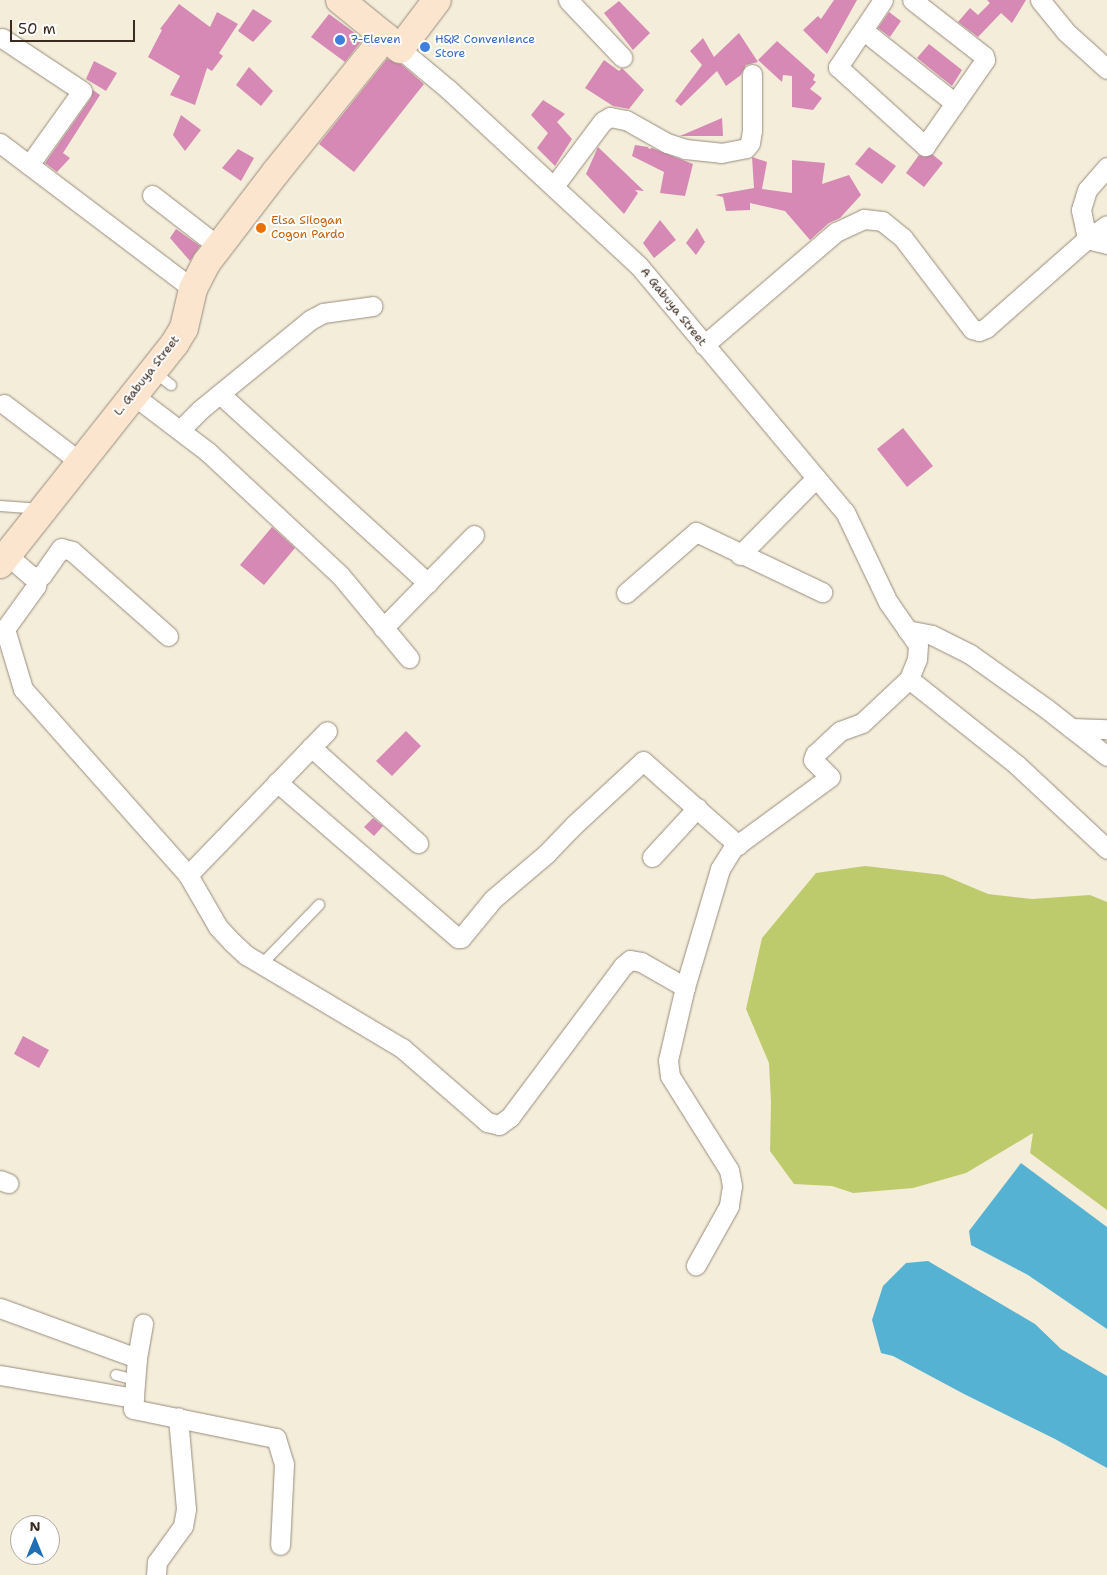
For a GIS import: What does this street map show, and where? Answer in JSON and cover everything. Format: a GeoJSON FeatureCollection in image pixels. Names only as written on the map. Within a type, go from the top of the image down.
{"type":"FeatureCollection","features":[{"type":"Feature","properties":{"kind":"street","name":"A Gabuya Street"},"geometry":{"type":"LineString","coordinates":[[340,0],[448,89],[639,266],[845,512],[888,602],[918,646],[919,652],[909,678]]}},
{"type":"Feature","properties":{"kind":"street","name":"L. Gabuya Street"},"geometry":{"type":"LineString","coordinates":[[3,560],[133,395],[162,378],[184,328],[193,289],[207,262],[276,172],[392,43],[437,0]]}},
{"type":"Feature","properties":{"kind":"street"},"geometry":{"type":"LineString","coordinates":[[568,0],[622,58]]}},
{"type":"Feature","properties":{"kind":"street"},"geometry":{"type":"LineString","coordinates":[[883,0],[864,31],[838,67],[922,145],[927,145],[955,103],[984,65],[984,56],[912,0]]}},
{"type":"Feature","properties":{"kind":"street"},"geometry":{"type":"LineString","coordinates":[[1047,3],[1066,32],[1107,69]]}},
{"type":"Feature","properties":{"kind":"street"},"geometry":{"type":"LineString","coordinates":[[864,31],[955,103]]}},
{"type":"Feature","properties":{"kind":"street"},"geometry":{"type":"LineString","coordinates":[[2,38],[82,90],[29,165]]}},
{"type":"Feature","properties":{"kind":"street"},"geometry":{"type":"LineString","coordinates":[[554,186],[603,121],[610,117],[626,120],[685,150],[721,152],[746,148],[750,142],[752,130],[752,74]]}},
{"type":"Feature","properties":{"kind":"street"},"geometry":{"type":"LineString","coordinates":[[0,143],[193,289]]}},
{"type":"Feature","properties":{"kind":"street"},"geometry":{"type":"LineString","coordinates":[[1087,239],[1081,210],[1084,199],[1087,190],[1107,167]]}},
{"type":"Feature","properties":{"kind":"street"},"geometry":{"type":"LineString","coordinates":[[152,195],[219,247]]}},
{"type":"Feature","properties":{"kind":"street"},"geometry":{"type":"LineString","coordinates":[[704,345],[836,232],[864,219],[882,221],[903,238],[972,329],[979,332],[986,328],[1087,239],[1107,225]]}},
{"type":"Feature","properties":{"kind":"street"},"geometry":{"type":"LineString","coordinates":[[1087,239],[1107,244]]}},
{"type":"Feature","properties":{"kind":"street"},"geometry":{"type":"LineString","coordinates":[[180,430],[220,394],[310,320],[323,313],[373,306]]}},
{"type":"Feature","properties":{"kind":"street"},"geometry":{"type":"LineString","coordinates":[[220,394],[428,583]]}},
{"type":"Feature","properties":{"kind":"street"},"geometry":{"type":"LineString","coordinates":[[133,395],[208,452],[340,575],[409,658]]}},
{"type":"Feature","properties":{"kind":"street"},"geometry":{"type":"LineString","coordinates":[[4,404],[80,462]]}},
{"type":"Feature","properties":{"kind":"street"},"geometry":{"type":"LineString","coordinates":[[740,555],[816,478]]}},
{"type":"Feature","properties":{"kind":"street"},"geometry":{"type":"LineString","coordinates":[[626,593],[696,532],[740,555],[822,592]]}},
{"type":"Feature","properties":{"kind":"street"},"geometry":{"type":"LineString","coordinates":[[383,628],[474,535]]}},
{"type":"Feature","properties":{"kind":"street"},"geometry":{"type":"LineString","coordinates":[[168,636],[67,549],[61,548],[42,575],[38,577],[36,586],[5,629],[23,689],[188,875],[218,927],[246,955],[263,963],[402,1048],[487,1122],[499,1125],[510,1117],[623,966],[630,960],[641,962],[685,987]]}},
{"type":"Feature","properties":{"kind":"street"},"geometry":{"type":"LineString","coordinates":[[3,560],[30,575],[38,577]]}},
{"type":"Feature","properties":{"kind":"street"},"geometry":{"type":"LineString","coordinates":[[907,630],[932,635],[970,654],[1107,756]]}},
{"type":"Feature","properties":{"kind":"street"},"geometry":{"type":"LineString","coordinates":[[696,1265],[729,1206],[732,1186],[729,1170],[670,1076],[668,1060],[671,1042],[685,987],[720,869],[726,857],[738,845],[830,777],[813,760],[814,754],[840,731],[862,723],[909,678],[1017,766],[1107,849]]}},
{"type":"Feature","properties":{"kind":"street"},"geometry":{"type":"LineString","coordinates":[[1071,728],[1107,729]]}},
{"type":"Feature","properties":{"kind":"street"},"geometry":{"type":"LineString","coordinates":[[188,875],[327,731]]}},
{"type":"Feature","properties":{"kind":"street"},"geometry":{"type":"LineString","coordinates":[[312,747],[418,843]]}},
{"type":"Feature","properties":{"kind":"street"},"geometry":{"type":"LineString","coordinates":[[277,782],[385,877],[461,938],[493,899],[546,854],[642,761],[738,845]]}},
{"type":"Feature","properties":{"kind":"street"},"geometry":{"type":"LineString","coordinates":[[652,858],[697,808]]}},
{"type":"Feature","properties":{"kind":"street"},"geometry":{"type":"LineString","coordinates":[[0,1308],[137,1358]]}},
{"type":"Feature","properties":{"kind":"street"},"geometry":{"type":"LineString","coordinates":[[143,1324],[137,1358],[133,1409],[276,1438],[284,1464],[280,1545]]}},
{"type":"Feature","properties":{"kind":"street"},"geometry":{"type":"LineString","coordinates":[[0,1375],[134,1389]]}},
{"type":"Feature","properties":{"kind":"street"},"geometry":{"type":"LineString","coordinates":[[156,1575],[157,1562],[183,1526],[186,1509],[178,1417]]}},
{"type":"Feature","properties":{"kind":"lane"},"geometry":{"type":"LineString","coordinates":[[0,506],[44,509]]}},
{"type":"Feature","properties":{"kind":"lane"},"geometry":{"type":"LineString","coordinates":[[263,963],[319,905]]}},
{"type":"Feature","properties":{"kind":"lane"},"geometry":{"type":"LineString","coordinates":[[116,1375],[134,1389]]}},
{"type":"Feature","properties":{"kind":"green space"},"geometry":{"type":"Polygon","coordinates":[[[865,866],[943,875],[988,894],[1032,899],[1090,895],[1107,902],[1107,1210],[1030,1153],[1033,1133],[966,1173],[913,1188],[853,1193],[832,1186],[794,1184],[770,1151],[771,1102],[769,1063],[746,1009],[762,938],[816,873],[865,866]]]}},
{"type":"Feature","properties":{"kind":"water"},"geometry":{"type":"Polygon","coordinates":[[[1021,1163],[1107,1227],[1107,1329],[1028,1275],[971,1245],[969,1231],[1021,1163]]]}},
{"type":"Feature","properties":{"kind":"water"},"geometry":{"type":"Polygon","coordinates":[[[928,1261],[1035,1324],[1061,1349],[1107,1376],[1107,1468],[1055,1439],[893,1356],[881,1353],[872,1320],[883,1286],[906,1263],[928,1261]]]}},
{"type":"Feature","properties":{"kind":"building"},"geometry":{"type":"Polygon","coordinates":[[[834,0],[857,0],[827,54],[803,30],[818,16],[821,19],[834,0]]]}},
{"type":"Feature","properties":{"kind":"building"},"geometry":{"type":"Polygon","coordinates":[[[987,0],[1026,0],[1012,23],[1001,13],[978,37],[958,22],[970,8],[978,15],[990,3],[987,0]]]}},
{"type":"Feature","properties":{"kind":"building"},"geometry":{"type":"Polygon","coordinates":[[[619,1],[650,33],[633,50],[604,13],[619,1]]]}},
{"type":"Feature","properties":{"kind":"building"},"geometry":{"type":"Polygon","coordinates":[[[179,4],[210,27],[217,12],[238,24],[219,53],[223,56],[212,71],[207,68],[195,105],[170,95],[180,76],[148,57],[162,30],[160,29],[179,4]]]}},
{"type":"Feature","properties":{"kind":"building"},"geometry":{"type":"Polygon","coordinates":[[[253,9],[272,21],[253,42],[238,31],[253,9]]]}},
{"type":"Feature","properties":{"kind":"building"},"geometry":{"type":"Polygon","coordinates":[[[889,12],[901,21],[890,37],[878,28],[889,12]]]}},
{"type":"Feature","properties":{"kind":"building","name":"7-Eleven"},"geometry":{"type":"Polygon","coordinates":[[[329,14],[363,39],[345,62],[311,37],[329,14]]]}},
{"type":"Feature","properties":{"kind":"building"},"geometry":{"type":"Polygon","coordinates":[[[739,33],[758,62],[746,65],[741,75],[726,86],[717,71],[681,106],[675,101],[702,65],[690,51],[703,38],[714,57],[739,33]]]}},
{"type":"Feature","properties":{"kind":"building"},"geometry":{"type":"Polygon","coordinates":[[[777,41],[815,75],[813,80],[816,82],[810,89],[822,98],[813,110],[792,107],[792,76],[783,75],[782,82],[758,60],[777,41]]]}},
{"type":"Feature","properties":{"kind":"building"},"geometry":{"type":"Polygon","coordinates":[[[929,44],[962,70],[952,86],[917,58],[929,44]]]}},
{"type":"Feature","properties":{"kind":"building"},"geometry":{"type":"Polygon","coordinates":[[[387,59],[401,64],[424,84],[354,172],[319,144],[387,59]]]}},
{"type":"Feature","properties":{"kind":"building"},"geometry":{"type":"Polygon","coordinates":[[[604,60],[619,71],[622,68],[644,90],[629,109],[613,106],[585,88],[604,60]]]}},
{"type":"Feature","properties":{"kind":"building"},"geometry":{"type":"Polygon","coordinates":[[[94,61],[117,73],[106,91],[86,79],[94,61]]]}},
{"type":"Feature","properties":{"kind":"building"},"geometry":{"type":"Polygon","coordinates":[[[249,67],[273,91],[261,106],[236,85],[249,67]]]}},
{"type":"Feature","properties":{"kind":"building"},"geometry":{"type":"Polygon","coordinates":[[[93,90],[100,95],[63,153],[70,158],[57,172],[45,163],[91,98],[93,90]]]}},
{"type":"Feature","properties":{"kind":"building"},"geometry":{"type":"Polygon","coordinates":[[[543,100],[565,114],[557,122],[572,139],[555,166],[537,148],[548,133],[531,115],[543,100]]]}},
{"type":"Feature","properties":{"kind":"building"},"geometry":{"type":"Polygon","coordinates":[[[181,115],[201,130],[185,151],[173,135],[181,115]]]}},
{"type":"Feature","properties":{"kind":"building"},"geometry":{"type":"Polygon","coordinates":[[[722,118],[723,136],[680,136],[722,118]]]}},
{"type":"Feature","properties":{"kind":"building"},"geometry":{"type":"Polygon","coordinates":[[[635,145],[648,147],[649,149],[652,148],[693,164],[685,196],[660,193],[664,172],[632,156],[635,145]]]}},
{"type":"Feature","properties":{"kind":"building"},"geometry":{"type":"Polygon","coordinates":[[[598,147],[644,191],[635,190],[638,193],[624,214],[586,174],[598,147]]]}},
{"type":"Feature","properties":{"kind":"building"},"geometry":{"type":"Polygon","coordinates":[[[869,147],[896,166],[882,184],[855,164],[869,147]]]}},
{"type":"Feature","properties":{"kind":"building"},"geometry":{"type":"Polygon","coordinates":[[[238,149],[254,158],[241,181],[222,168],[238,149]]]}},
{"type":"Feature","properties":{"kind":"building"},"geometry":{"type":"Polygon","coordinates":[[[932,154],[943,163],[924,187],[906,173],[919,155],[924,157],[932,154]]]}},
{"type":"Feature","properties":{"kind":"building"},"geometry":{"type":"Polygon","coordinates":[[[752,157],[767,162],[762,189],[792,193],[792,160],[825,163],[822,184],[849,175],[861,195],[840,218],[829,223],[810,240],[785,211],[750,203],[750,210],[726,211],[723,197],[715,195],[754,188],[752,157]]]}},
{"type":"Feature","properties":{"kind":"building"},"geometry":{"type":"Polygon","coordinates":[[[660,220],[676,240],[654,258],[643,243],[660,220]]]}},
{"type":"Feature","properties":{"kind":"building"},"geometry":{"type":"Polygon","coordinates":[[[697,228],[705,242],[696,255],[686,243],[697,228]]]}},
{"type":"Feature","properties":{"kind":"building"},"geometry":{"type":"Polygon","coordinates":[[[176,229],[200,246],[190,261],[170,238],[176,229]]]}},
{"type":"Feature","properties":{"kind":"building"},"geometry":{"type":"Polygon","coordinates":[[[903,428],[933,466],[907,487],[877,449],[903,428]]]}},
{"type":"Feature","properties":{"kind":"building"},"geometry":{"type":"Polygon","coordinates":[[[272,527],[295,548],[264,585],[240,565],[272,527]]]}},
{"type":"Feature","properties":{"kind":"building"},"geometry":{"type":"Polygon","coordinates":[[[406,731],[421,746],[392,776],[376,761],[406,731]]]}},
{"type":"Feature","properties":{"kind":"building"},"geometry":{"type":"Polygon","coordinates":[[[373,818],[383,826],[374,836],[364,827],[373,818]]]}},
{"type":"Feature","properties":{"kind":"building"},"geometry":{"type":"Polygon","coordinates":[[[23,1036],[49,1050],[39,1068],[14,1054],[23,1036]]]}},
{"type":"Feature","properties":{"kind":"place","name":"7-Eleven"},"geometry":{"type":"Point","coordinates":[340,40]}},
{"type":"Feature","properties":{"kind":"place","name":"H&R Convenience Store"},"geometry":{"type":"Point","coordinates":[425,47]}},
{"type":"Feature","properties":{"kind":"place","name":"Elsa Silogan Cogon Pardo"},"geometry":{"type":"Point","coordinates":[261,228]}}]}
